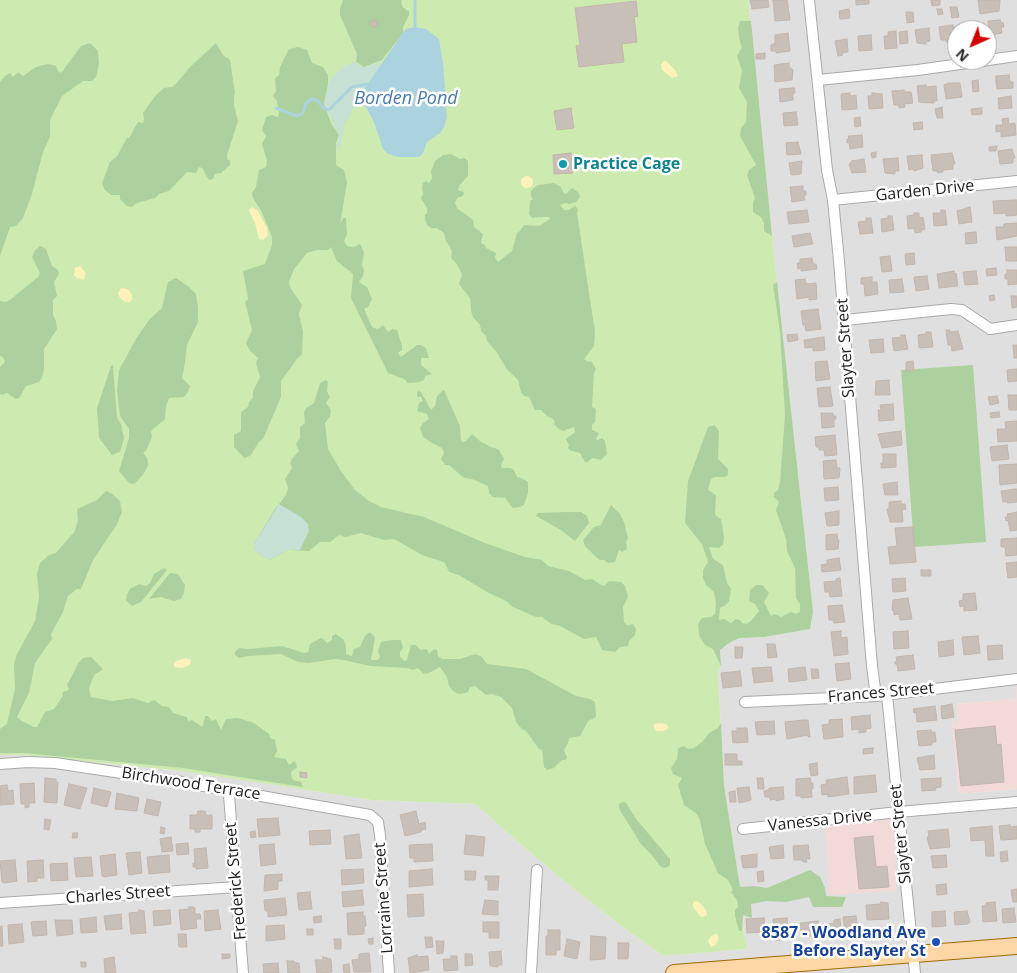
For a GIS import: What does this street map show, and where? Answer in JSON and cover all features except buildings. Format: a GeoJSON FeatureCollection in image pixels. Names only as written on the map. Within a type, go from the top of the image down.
{"type":"FeatureCollection","features":[{"type":"Feature","properties":{"kind":"main road"},"geometry":{"type":"LineString","coordinates":[[674,973],[1017,946]]}},
{"type":"Feature","properties":{"kind":"street","name":"Slayter Street"},"geometry":{"type":"LineString","coordinates":[[809,0],[845,320],[872,666],[882,696],[898,812],[915,973]]}},
{"type":"Feature","properties":{"kind":"street"},"geometry":{"type":"LineString","coordinates":[[818,80],[918,70],[1017,56]]}},
{"type":"Feature","properties":{"kind":"street","name":"Garden Drive"},"geometry":{"type":"LineString","coordinates":[[833,200],[1017,181]]}},
{"type":"Feature","properties":{"kind":"street"},"geometry":{"type":"LineString","coordinates":[[845,320],[951,309],[962,310],[990,329],[1017,324]]}},
{"type":"Feature","properties":{"kind":"street","name":"Frances Street"},"geometry":{"type":"LineString","coordinates":[[745,702],[882,696],[1017,679]]}},
{"type":"Feature","properties":{"kind":"street","name":"Birchwood Terrace"},"geometry":{"type":"LineString","coordinates":[[0,764],[55,763],[365,813],[374,817],[378,822]]}},
{"type":"Feature","properties":{"kind":"street","name":"Frederick Street"},"geometry":{"type":"LineString","coordinates":[[230,790],[243,973]]}},
{"type":"Feature","properties":{"kind":"street","name":"Vanessa Drive"},"geometry":{"type":"LineString","coordinates":[[743,830],[898,812],[1017,802]]}},
{"type":"Feature","properties":{"kind":"street","name":"Lorraine Street"},"geometry":{"type":"LineString","coordinates":[[378,822],[389,973]]}},
{"type":"Feature","properties":{"kind":"street"},"geometry":{"type":"LineString","coordinates":[[530,973],[537,870]]}},
{"type":"Feature","properties":{"kind":"street","name":"Charles Street"},"geometry":{"type":"LineString","coordinates":[[0,903],[237,887]]}},
{"type":"Feature","properties":{"kind":"shaded area"},"geometry":{"type":"Polygon","coordinates":[[[748,0],[1017,0],[1017,699],[957,704],[958,721],[952,721],[959,794],[1017,789],[1017,973],[0,973],[0,755],[24,755],[182,771],[372,800],[475,804],[569,885],[628,931],[664,956],[747,949],[724,786],[718,673],[721,666],[720,650],[739,638],[764,637],[810,629],[813,612],[748,0]]]}},
{"type":"Feature","properties":{"kind":"shaded area"},"geometry":{"type":"Polygon","coordinates":[[[1015,685],[1017,685],[1017,789],[959,794],[952,721],[958,721],[957,704],[1016,699],[1015,685]]]}},
{"type":"Feature","properties":{"kind":"shaded area"},"geometry":{"type":"Polygon","coordinates":[[[893,820],[897,891],[829,895],[825,824],[893,820]]]}},
{"type":"Feature","properties":{"kind":"green space"},"geometry":{"type":"Polygon","coordinates":[[[0,0],[748,0],[813,612],[810,629],[764,637],[739,638],[720,650],[721,666],[718,673],[724,786],[747,949],[664,956],[628,931],[569,885],[475,804],[372,800],[182,771],[24,755],[0,755],[0,0]]]}},
{"type":"Feature","properties":{"kind":"green space"},"geometry":{"type":"Polygon","coordinates":[[[343,0],[403,0],[401,1],[403,8],[409,11],[409,15],[403,27],[403,33],[382,60],[364,67],[356,62],[357,54],[340,15],[343,0]]]}},
{"type":"Feature","properties":{"kind":"green space"},"geometry":{"type":"Polygon","coordinates":[[[740,21],[751,21],[772,236],[764,231],[764,223],[761,217],[753,212],[755,198],[747,175],[749,170],[756,165],[740,136],[741,128],[746,122],[747,102],[739,88],[742,71],[737,56],[742,48],[738,28],[740,21]]]}},
{"type":"Feature","properties":{"kind":"green space"},"geometry":{"type":"Polygon","coordinates":[[[90,43],[98,51],[99,64],[96,77],[92,81],[83,81],[62,96],[50,120],[50,137],[43,152],[32,194],[23,218],[16,226],[10,227],[0,256],[0,82],[10,73],[13,77],[18,72],[23,76],[36,67],[48,64],[56,66],[61,73],[81,46],[90,43]]]}},
{"type":"Feature","properties":{"kind":"green space"},"geometry":{"type":"Polygon","coordinates":[[[216,43],[223,55],[230,60],[235,93],[234,105],[238,121],[227,155],[230,165],[221,173],[215,174],[213,179],[209,180],[202,168],[199,167],[196,173],[187,172],[169,191],[159,194],[155,198],[137,203],[132,207],[127,206],[120,199],[120,195],[111,195],[105,190],[102,183],[110,162],[117,156],[138,122],[143,123],[143,113],[156,95],[164,88],[172,87],[176,84],[189,68],[216,43]]]}},
{"type":"Feature","properties":{"kind":"green space"},"geometry":{"type":"Polygon","coordinates":[[[298,47],[307,50],[312,63],[323,67],[328,75],[324,104],[331,123],[339,135],[336,143],[336,165],[344,170],[347,183],[340,225],[343,218],[346,218],[347,234],[344,241],[347,246],[354,247],[360,244],[364,252],[363,276],[359,282],[367,287],[372,299],[368,307],[364,309],[372,327],[378,329],[383,325],[388,332],[392,329],[397,330],[402,346],[402,350],[398,353],[401,357],[417,345],[426,348],[429,358],[421,358],[421,365],[432,374],[425,376],[424,380],[419,382],[408,383],[404,379],[388,373],[351,298],[353,274],[337,261],[331,247],[328,250],[317,250],[307,253],[294,269],[289,282],[290,287],[302,305],[299,314],[303,332],[302,354],[281,381],[281,397],[263,439],[250,456],[244,458],[234,447],[234,435],[241,431],[241,412],[248,407],[249,402],[253,398],[253,391],[260,377],[256,363],[258,358],[250,351],[246,343],[252,330],[245,302],[248,299],[243,271],[265,264],[272,245],[272,237],[252,193],[256,187],[259,170],[266,167],[267,161],[262,144],[266,136],[262,130],[266,117],[272,115],[278,117],[279,113],[277,101],[273,96],[276,91],[275,78],[279,75],[280,67],[289,49],[298,47]]]}},
{"type":"Feature","properties":{"kind":"green space"},"geometry":{"type":"Polygon","coordinates":[[[354,62],[362,67],[381,62],[379,68],[360,95],[363,104],[354,108],[345,123],[340,147],[337,147],[339,135],[324,104],[330,79],[344,66],[354,62]]]}},
{"type":"Feature","properties":{"kind":"green space"},"geometry":{"type":"Polygon","coordinates":[[[451,154],[468,161],[468,176],[459,186],[458,190],[464,192],[463,196],[457,198],[455,203],[457,208],[473,220],[474,227],[483,234],[481,243],[496,253],[495,258],[498,262],[512,251],[517,233],[524,225],[539,226],[550,219],[549,217],[532,218],[529,214],[530,201],[533,199],[531,191],[535,187],[554,183],[561,187],[566,194],[572,188],[578,192],[580,197],[576,202],[560,205],[564,210],[575,206],[578,209],[577,213],[595,332],[594,346],[584,359],[592,362],[596,369],[594,373],[592,407],[596,409],[592,430],[599,433],[596,439],[602,438],[605,441],[607,454],[601,460],[593,458],[585,462],[580,453],[569,450],[566,439],[575,432],[574,427],[563,431],[559,429],[554,424],[553,419],[541,410],[535,410],[529,397],[524,396],[521,392],[518,380],[506,368],[498,354],[487,341],[480,325],[473,317],[470,298],[459,284],[462,275],[457,264],[451,258],[452,251],[444,233],[437,228],[431,228],[427,225],[425,215],[427,208],[421,198],[423,183],[426,181],[429,183],[432,179],[431,171],[435,161],[443,155],[451,154]]]}},
{"type":"Feature","properties":{"kind":"green space"},"geometry":{"type":"Polygon","coordinates":[[[40,246],[46,249],[52,266],[58,270],[59,274],[54,282],[57,296],[53,300],[53,315],[57,329],[44,349],[42,378],[39,382],[26,386],[19,398],[16,399],[7,393],[0,394],[0,367],[5,362],[3,357],[0,356],[0,301],[6,302],[11,299],[38,277],[40,273],[32,257],[35,250],[40,246]]]}},
{"type":"Feature","properties":{"kind":"green space"},"geometry":{"type":"Polygon","coordinates":[[[176,278],[196,294],[198,307],[198,322],[187,345],[182,378],[190,386],[184,397],[169,398],[165,419],[151,431],[152,437],[146,451],[143,453],[147,458],[148,465],[143,475],[134,484],[129,483],[119,471],[129,438],[129,429],[120,416],[117,390],[119,370],[137,337],[149,320],[162,308],[168,282],[176,278]]]}},
{"type":"Feature","properties":{"kind":"green space"},"geometry":{"type":"Polygon","coordinates":[[[777,282],[813,612],[810,629],[764,637],[739,638],[729,643],[720,650],[721,666],[713,649],[705,645],[699,635],[698,624],[702,618],[711,617],[715,614],[716,603],[714,592],[706,585],[703,578],[703,570],[708,562],[702,544],[685,523],[688,481],[708,427],[714,425],[719,431],[718,459],[728,469],[728,475],[725,477],[711,479],[708,490],[716,495],[715,513],[721,519],[724,538],[723,545],[719,548],[709,547],[713,559],[723,565],[727,583],[731,589],[729,601],[720,608],[719,620],[724,619],[731,623],[736,619],[746,624],[751,621],[759,611],[755,604],[749,601],[750,590],[756,585],[762,585],[769,593],[764,602],[771,616],[775,614],[781,617],[791,612],[796,614],[800,612],[800,604],[796,598],[795,568],[787,551],[786,539],[776,510],[779,502],[774,497],[780,482],[785,415],[780,332],[773,285],[777,282]]]}},
{"type":"Feature","properties":{"kind":"green space"},"geometry":{"type":"Polygon","coordinates":[[[113,365],[117,418],[121,424],[124,438],[120,452],[112,455],[99,438],[97,408],[111,366],[113,365]]]}},
{"type":"Feature","properties":{"kind":"green space"},"geometry":{"type":"Polygon","coordinates":[[[973,365],[986,542],[914,547],[901,370],[973,365]]]}},
{"type":"Feature","properties":{"kind":"green space"},"geometry":{"type":"Polygon","coordinates":[[[326,380],[328,382],[327,391],[330,397],[326,403],[331,410],[330,416],[325,423],[328,449],[355,490],[369,501],[381,507],[424,517],[485,543],[525,557],[542,560],[548,566],[569,571],[585,580],[592,579],[605,586],[609,581],[621,582],[625,586],[628,597],[623,607],[624,622],[627,625],[633,624],[636,629],[635,635],[629,641],[628,646],[620,647],[615,652],[602,650],[596,637],[584,639],[560,626],[551,624],[542,617],[536,617],[513,607],[506,601],[459,575],[449,572],[445,563],[424,556],[394,539],[384,540],[361,533],[345,537],[339,535],[330,542],[320,542],[309,551],[288,550],[270,560],[260,555],[254,548],[254,544],[275,509],[286,495],[288,488],[285,479],[292,468],[290,463],[292,459],[299,451],[296,444],[300,438],[300,427],[305,423],[304,412],[306,408],[314,403],[320,383],[326,380]]]}},
{"type":"Feature","properties":{"kind":"green space"},"geometry":{"type":"Polygon","coordinates":[[[444,390],[460,426],[461,440],[463,442],[466,441],[472,434],[481,442],[499,450],[504,459],[501,465],[502,468],[514,470],[517,477],[528,482],[528,493],[524,505],[513,508],[505,498],[493,497],[489,493],[488,486],[472,479],[464,478],[449,465],[445,465],[441,459],[444,453],[442,448],[423,437],[420,428],[429,419],[427,414],[417,411],[419,403],[423,401],[421,397],[417,397],[417,393],[418,391],[421,392],[431,410],[435,406],[437,396],[444,390]]]}},
{"type":"Feature","properties":{"kind":"green space"},"geometry":{"type":"Polygon","coordinates":[[[106,491],[120,501],[122,512],[117,524],[93,560],[81,589],[77,589],[68,596],[63,612],[51,634],[52,639],[35,663],[29,693],[17,717],[37,727],[45,712],[54,709],[63,696],[62,693],[69,689],[67,685],[79,662],[83,658],[91,657],[102,670],[95,674],[92,680],[89,689],[91,697],[112,701],[133,698],[148,703],[154,700],[162,706],[169,707],[173,713],[187,717],[188,721],[192,720],[201,726],[203,726],[205,716],[208,716],[212,721],[216,719],[221,730],[226,719],[238,718],[254,723],[269,734],[270,738],[275,740],[277,751],[274,757],[286,759],[289,765],[295,761],[297,767],[291,772],[291,775],[293,780],[301,782],[303,787],[183,768],[24,753],[0,753],[0,729],[7,724],[15,689],[14,665],[16,656],[35,621],[39,597],[37,574],[40,563],[49,555],[56,553],[75,531],[78,520],[77,509],[97,500],[106,491]]]}},
{"type":"Feature","properties":{"kind":"green space"},"geometry":{"type":"Polygon","coordinates":[[[279,504],[301,517],[308,524],[309,531],[300,550],[288,550],[270,560],[260,555],[254,548],[254,544],[279,504]]]}},
{"type":"Feature","properties":{"kind":"green space"},"geometry":{"type":"Polygon","coordinates":[[[611,505],[624,522],[628,538],[626,541],[627,549],[622,552],[619,550],[615,562],[608,563],[594,555],[585,546],[583,540],[594,527],[601,525],[611,505]]]}},
{"type":"Feature","properties":{"kind":"green space"},"geometry":{"type":"Polygon","coordinates":[[[581,512],[587,516],[589,523],[575,541],[561,530],[536,516],[538,513],[581,512]]]}},
{"type":"Feature","properties":{"kind":"green space"},"geometry":{"type":"Polygon","coordinates":[[[164,568],[167,570],[141,602],[132,606],[126,600],[130,589],[139,584],[146,586],[150,583],[154,574],[164,568]]]}},
{"type":"Feature","properties":{"kind":"green space"},"geometry":{"type":"Polygon","coordinates":[[[170,573],[178,574],[185,585],[181,599],[174,601],[161,597],[149,599],[170,573]]]}},
{"type":"Feature","properties":{"kind":"green space"},"geometry":{"type":"Polygon","coordinates":[[[370,632],[375,637],[371,660],[378,660],[380,657],[378,651],[381,642],[392,640],[401,640],[403,648],[400,652],[400,657],[404,661],[407,660],[411,645],[415,645],[421,650],[427,649],[429,654],[434,649],[437,650],[438,656],[442,659],[460,659],[475,654],[481,656],[487,664],[526,669],[576,696],[590,699],[595,702],[596,717],[588,721],[580,736],[569,738],[564,750],[567,758],[554,768],[547,770],[544,767],[542,750],[539,749],[526,731],[516,722],[512,708],[501,697],[492,694],[486,695],[475,686],[470,687],[468,692],[458,694],[449,686],[447,677],[440,667],[424,674],[418,668],[413,670],[371,666],[335,659],[309,663],[298,662],[281,654],[240,658],[235,655],[239,648],[282,646],[304,653],[308,652],[310,644],[321,638],[327,643],[336,634],[344,640],[346,654],[352,656],[354,649],[360,647],[365,636],[370,632]]]}},
{"type":"Feature","properties":{"kind":"green space"},"geometry":{"type":"Polygon","coordinates":[[[721,723],[724,786],[740,887],[754,886],[767,888],[810,870],[820,877],[826,896],[846,897],[842,907],[813,907],[809,897],[786,902],[766,901],[751,904],[752,918],[743,915],[742,931],[739,931],[735,916],[735,910],[738,907],[737,900],[731,892],[733,890],[728,880],[718,873],[705,844],[700,820],[696,813],[684,805],[678,785],[682,778],[673,774],[671,768],[677,759],[678,748],[684,746],[688,749],[694,748],[709,733],[718,728],[721,723]]]}},
{"type":"Feature","properties":{"kind":"green space"},"geometry":{"type":"Polygon","coordinates":[[[626,803],[636,819],[670,859],[668,867],[660,866],[641,844],[619,809],[619,804],[626,803]]]}},
{"type":"Feature","properties":{"kind":"sand"},"geometry":{"type":"Polygon","coordinates":[[[664,61],[675,70],[678,76],[672,78],[662,70],[661,65],[664,61]]]}},
{"type":"Feature","properties":{"kind":"sand"},"geometry":{"type":"Polygon","coordinates":[[[527,176],[533,182],[527,188],[521,182],[527,176]]]}},
{"type":"Feature","properties":{"kind":"sand"},"geometry":{"type":"Polygon","coordinates":[[[252,207],[258,211],[267,228],[268,235],[263,240],[259,239],[249,210],[252,207]]]}},
{"type":"Feature","properties":{"kind":"sand"},"geometry":{"type":"Polygon","coordinates":[[[80,266],[86,273],[84,280],[74,275],[75,268],[80,266]]]}},
{"type":"Feature","properties":{"kind":"sand"},"geometry":{"type":"Polygon","coordinates":[[[121,288],[127,289],[132,294],[130,302],[125,302],[120,298],[118,293],[121,288]]]}},
{"type":"Feature","properties":{"kind":"sand"},"geometry":{"type":"Polygon","coordinates":[[[186,658],[191,660],[190,665],[182,668],[174,667],[176,661],[186,658]]]}},
{"type":"Feature","properties":{"kind":"sand"},"geometry":{"type":"Polygon","coordinates":[[[658,723],[666,724],[669,728],[664,731],[656,731],[653,725],[658,723]]]}},
{"type":"Feature","properties":{"kind":"sand"},"geometry":{"type":"Polygon","coordinates":[[[696,901],[706,910],[706,916],[701,917],[693,907],[693,902],[696,901]]]}},
{"type":"Feature","properties":{"kind":"sand"},"geometry":{"type":"Polygon","coordinates":[[[715,934],[718,934],[718,940],[716,945],[711,947],[708,941],[715,934]]]}},
{"type":"Feature","properties":{"kind":"water","name":"Borden Pond"},"geometry":{"type":"Polygon","coordinates":[[[415,27],[426,29],[439,39],[443,63],[447,117],[440,133],[427,142],[423,153],[419,157],[398,157],[388,154],[383,149],[374,122],[361,98],[361,94],[404,31],[415,27]]]}},
{"type":"Feature","properties":{"kind":"waterway"},"geometry":{"type":"LineString","coordinates":[[415,0],[415,27]]}},
{"type":"Feature","properties":{"kind":"waterway"},"geometry":{"type":"LineString","coordinates":[[276,108],[297,116],[303,113],[306,103],[312,99],[318,101],[323,108],[329,110],[352,87],[368,84]]}},
{"type":"Feature","properties":{"kind":"place","name":"Practice Cage"},"geometry":{"type":"Point","coordinates":[563,164]}},
{"type":"Feature","properties":{"kind":"place","name":"8587 - Woodland Ave Before Slayter St"},"geometry":{"type":"Point","coordinates":[936,942]}}]}
